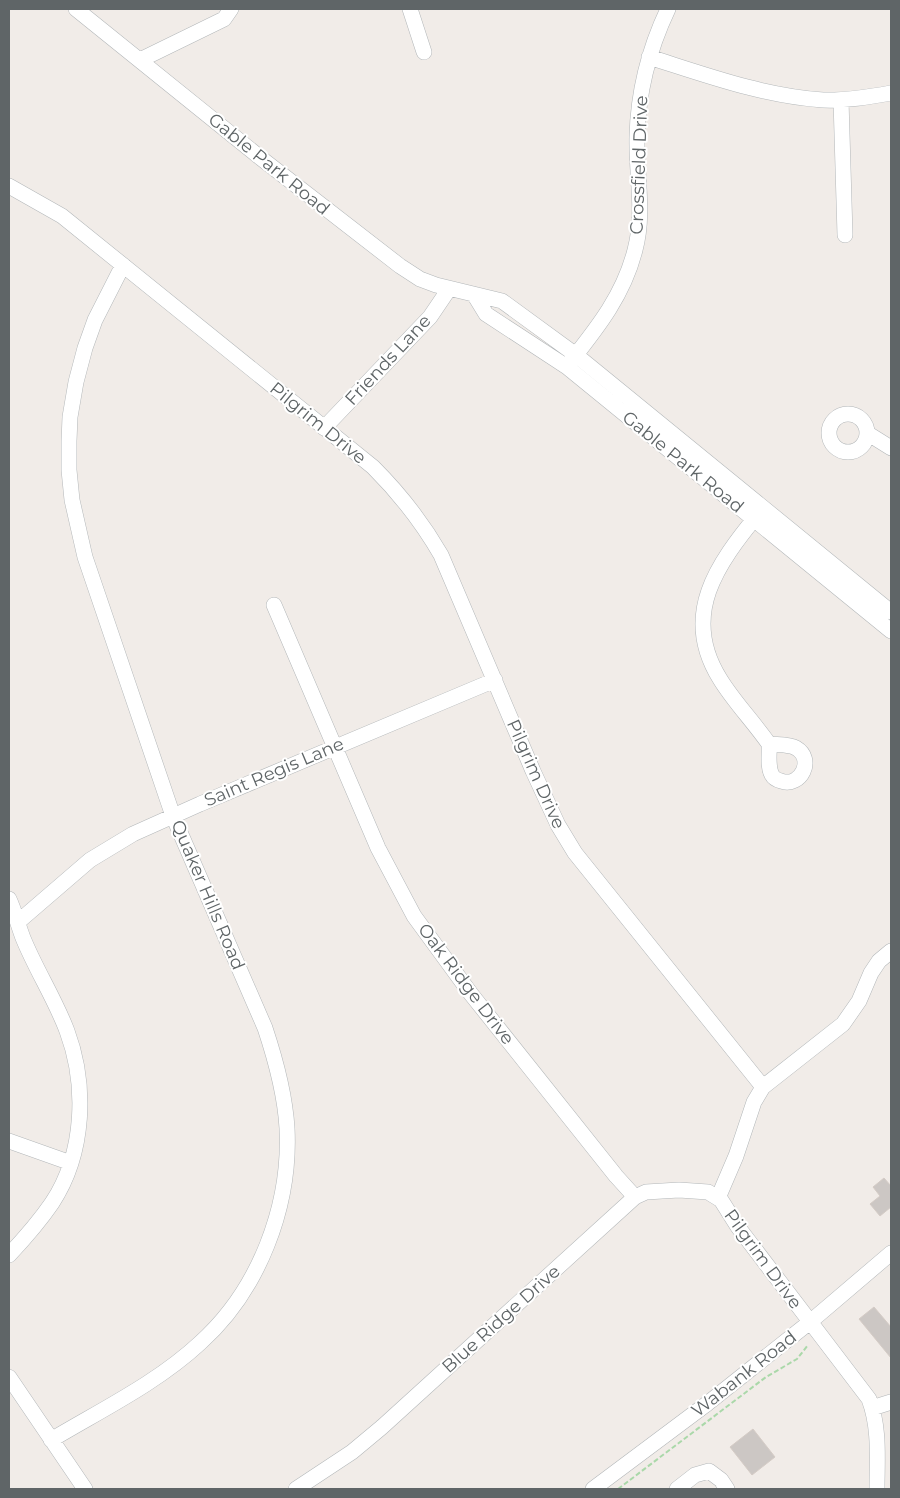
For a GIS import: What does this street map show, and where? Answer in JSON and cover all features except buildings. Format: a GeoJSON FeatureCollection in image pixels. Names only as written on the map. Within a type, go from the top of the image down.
{"type":"FeatureCollection","features":[{"type":"Feature","properties":{"kind":"street","name":"Gable Park Road"},"geometry":{"type":"LineString","coordinates":[[76,9],[400,266],[420,279],[449,289],[502,301],[758,514],[891,631]]}},
{"type":"Feature","properties":{"kind":"street"},"geometry":{"type":"LineString","coordinates":[[140,60],[224,19],[231,9]]}},
{"type":"Feature","properties":{"kind":"street"},"geometry":{"type":"LineString","coordinates":[[410,9],[424,52]]}},
{"type":"Feature","properties":{"kind":"street","name":"Crossfield Drive"},"geometry":{"type":"LineString","coordinates":[[572,361],[597,329],[615,301],[635,250],[639,230],[640,203],[637,137],[639,104],[649,57],[658,30],[668,9]]}},
{"type":"Feature","properties":{"kind":"street"},"geometry":{"type":"LineString","coordinates":[[649,57],[760,90],[788,96],[841,100],[891,93]]}},
{"type":"Feature","properties":{"kind":"street"},"geometry":{"type":"LineString","coordinates":[[841,100],[845,235]]}},
{"type":"Feature","properties":{"kind":"street","name":"Pilgrim Drive"},"geometry":{"type":"LineString","coordinates":[[9,186],[62,216],[373,467],[395,489],[426,529],[452,580],[558,825],[575,853],[763,1087],[754,1102],[736,1156],[718,1198],[869,1399],[878,1448],[877,1489]]}},
{"type":"Feature","properties":{"kind":"street","name":"Quaker Hills Road"},"geometry":{"type":"LineString","coordinates":[[51,1440],[158,1376],[212,1332],[237,1301],[256,1270],[271,1236],[281,1201],[286,1158],[287,1129],[284,1100],[273,1052],[265,1028],[173,816],[85,557],[71,490],[69,441],[76,382],[95,320],[123,265]]}},
{"type":"Feature","properties":{"kind":"street","name":"Friends Lane"},"geometry":{"type":"LineString","coordinates":[[324,428],[430,317],[449,289]]}},
{"type":"Feature","properties":{"kind":"street"},"geometry":{"type":"LineString","coordinates":[[867,433],[891,448]]}},
{"type":"Feature","properties":{"kind":"street","name":"Gable Park Road"},"geometry":{"type":"LineString","coordinates":[[758,514],[891,612]]}},
{"type":"Feature","properties":{"kind":"street"},"geometry":{"type":"LineString","coordinates":[[758,514],[719,568],[710,584],[703,628],[705,647],[712,666],[721,682],[768,744]]}},
{"type":"Feature","properties":{"kind":"street","name":"Oak Ridge Drive"},"geometry":{"type":"LineString","coordinates":[[274,605],[378,848],[414,916],[470,994],[635,1197]]}},
{"type":"Feature","properties":{"kind":"street","name":"Saint Regis Lane"},"geometry":{"type":"LineString","coordinates":[[18,922],[90,860],[129,836],[495,680]]}},
{"type":"Feature","properties":{"kind":"street"},"geometry":{"type":"LineString","coordinates":[[9,899],[23,938],[56,1004],[67,1031],[78,1069],[81,1097],[77,1139],[65,1178],[53,1201],[9,1256]]}},
{"type":"Feature","properties":{"kind":"street"},"geometry":{"type":"LineString","coordinates":[[763,1087],[843,1024],[860,1001],[871,973],[891,951]]}},
{"type":"Feature","properties":{"kind":"street"},"geometry":{"type":"LineString","coordinates":[[9,1141],[71,1163]]}},
{"type":"Feature","properties":{"kind":"street","name":"Blue Ridge Drive"},"geometry":{"type":"LineString","coordinates":[[296,1489],[352,1452],[382,1427],[635,1197],[646,1192],[679,1190],[708,1192],[718,1198]]}},
{"type":"Feature","properties":{"kind":"street","name":"Wabank Road"},"geometry":{"type":"LineString","coordinates":[[593,1489],[708,1403],[810,1322],[891,1253]]}},
{"type":"Feature","properties":{"kind":"street"},"geometry":{"type":"LineString","coordinates":[[9,1377],[85,1489]]}},
{"type":"Feature","properties":{"kind":"street"},"geometry":{"type":"LineString","coordinates":[[872,1408],[891,1402]]}},
{"type":"Feature","properties":{"kind":"street"},"geometry":{"type":"LineString","coordinates":[[677,1489],[695,1475],[709,1472],[721,1480],[727,1489]]}},
{"type":"Feature","properties":{"kind":"path"},"geometry":{"type":"LineString","coordinates":[[618,1489],[766,1378],[797,1359],[808,1345]]}}]}
